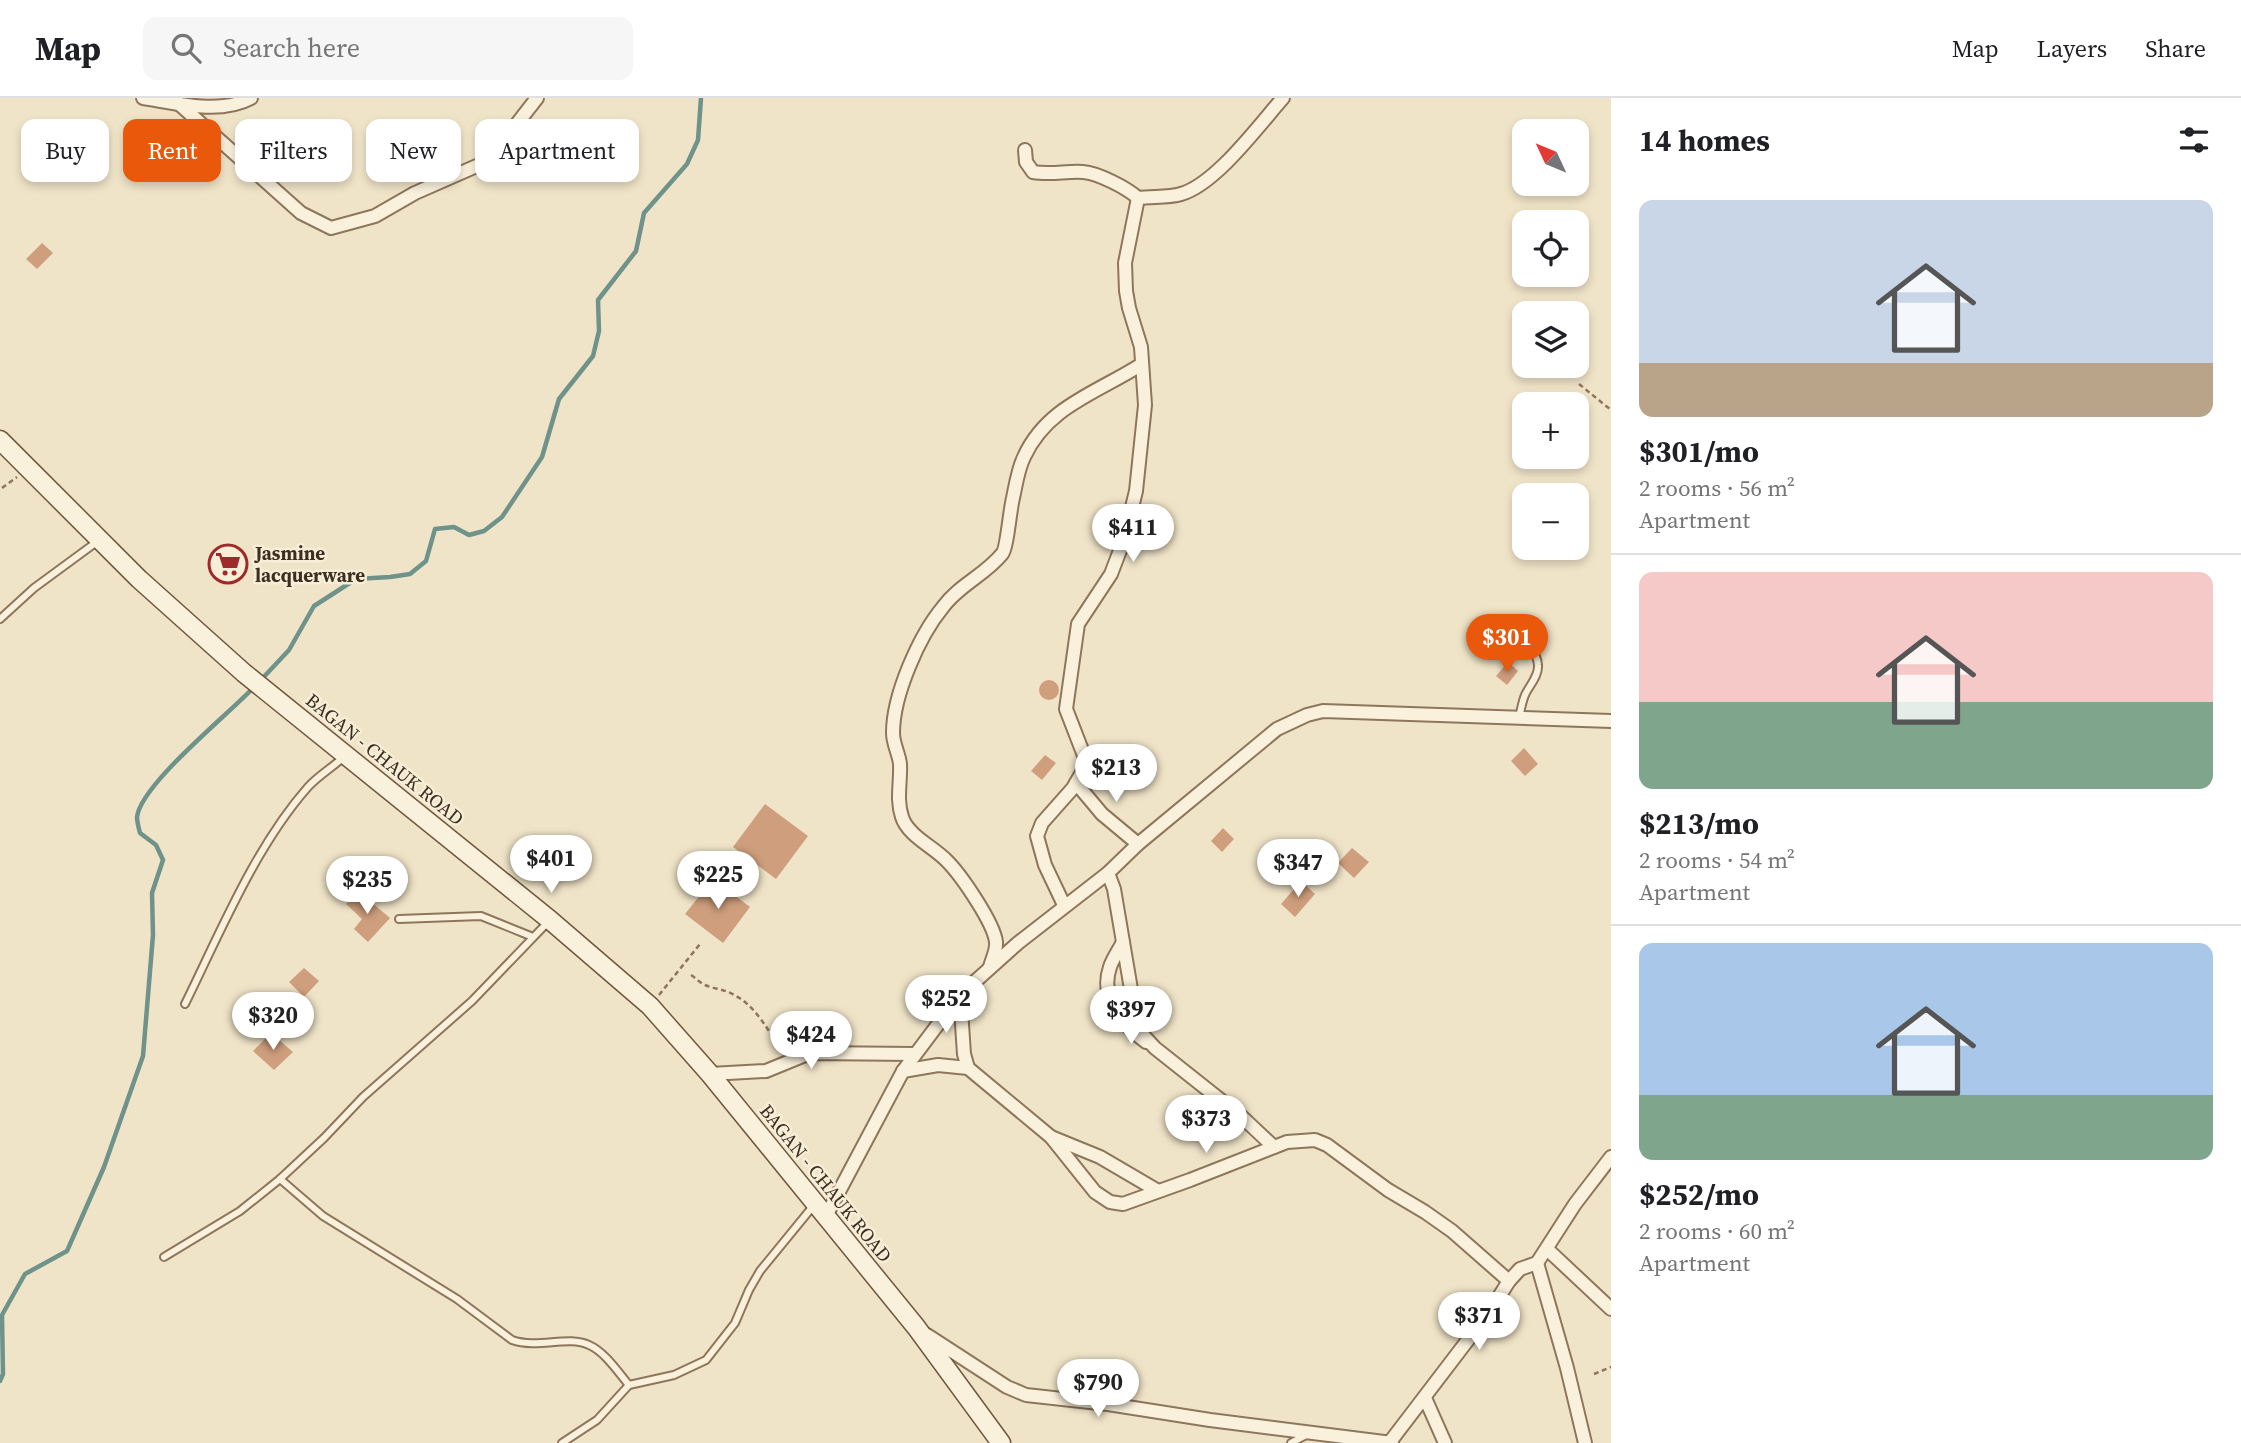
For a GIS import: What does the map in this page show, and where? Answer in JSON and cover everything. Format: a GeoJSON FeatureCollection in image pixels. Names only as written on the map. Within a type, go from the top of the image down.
{"type":"FeatureCollection","features":[{"type":"Feature","properties":{"kind":"main road","name":"BAGAN - CHAUK ROAD"},"geometry":{"type":"LineString","coordinates":[[0,440],[139,579],[244,673],[550,920],[650,1006],[710,1074],[916,1327],[1001,1443]]}},
{"type":"Feature","properties":{"kind":"street"},"geometry":{"type":"LineString","coordinates":[[143,98],[210,106],[242,103],[251,98]]}},
{"type":"Feature","properties":{"kind":"street"},"geometry":{"type":"LineString","coordinates":[[178,103],[301,213],[331,228],[375,216],[415,193],[488,161],[537,98]]}},
{"type":"Feature","properties":{"kind":"street"},"geometry":{"type":"LineString","coordinates":[[1025,150],[1026,162],[1033,172],[1086,172],[1128,189],[1138,198],[1181,194],[1198,185],[1222,166],[1283,98]]}},
{"type":"Feature","properties":{"kind":"street"},"geometry":{"type":"LineString","coordinates":[[1064,905],[1045,865],[1037,836],[1042,823],[1076,783],[1084,769],[1085,758],[1066,709],[1078,624],[1111,574],[1124,540],[1136,491],[1145,405],[1142,347],[1126,292],[1125,263],[1138,198]]}},
{"type":"Feature","properties":{"kind":"street"},"geometry":{"type":"LineString","coordinates":[[990,968],[996,945],[994,929],[948,861],[911,831],[903,821],[898,802],[900,761],[893,735],[896,701],[917,651],[942,607],[960,588],[977,578],[1004,552],[1007,546],[1007,524],[1023,460],[1035,435],[1073,401],[1142,364]]}},
{"type":"Feature","properties":{"kind":"street"},"geometry":{"type":"LineString","coordinates":[[820,1210],[902,1071],[960,995],[1277,729],[1307,715],[1323,711],[1611,722]]}},
{"type":"Feature","properties":{"kind":"street"},"geometry":{"type":"LineString","coordinates":[[1076,783],[1102,814],[1138,844]]}},
{"type":"Feature","properties":{"kind":"street"},"geometry":{"type":"LineString","coordinates":[[1108,873],[1114,890],[1133,1001],[1143,1035],[1158,1050]]}},
{"type":"Feature","properties":{"kind":"street"},"geometry":{"type":"LineString","coordinates":[[1123,942],[1109,969],[1108,994],[1116,1013],[1127,1028],[1242,1117],[1274,1147]]}},
{"type":"Feature","properties":{"kind":"street"},"geometry":{"type":"LineString","coordinates":[[960,995],[964,1054],[968,1068]]}},
{"type":"Feature","properties":{"kind":"street"},"geometry":{"type":"LineString","coordinates":[[710,1074],[766,1071],[810,1053],[915,1054]]}},
{"type":"Feature","properties":{"kind":"street"},"geometry":{"type":"LineString","coordinates":[[902,1071],[938,1065],[968,1068],[1051,1137],[1095,1192],[1110,1202],[1123,1204],[1287,1142],[1315,1140],[1327,1145],[1368,1176],[1414,1203],[1452,1231],[1509,1281]]}},
{"type":"Feature","properties":{"kind":"street"},"geometry":{"type":"LineString","coordinates":[[1051,1137],[1100,1157],[1158,1191]]}},
{"type":"Feature","properties":{"kind":"street"},"geometry":{"type":"LineString","coordinates":[[916,1327],[960,1358],[1007,1387],[1026,1395],[1391,1443],[1490,1311],[1509,1281],[1520,1269],[1537,1263],[1575,1204],[1611,1157]]}},
{"type":"Feature","properties":{"kind":"street"},"geometry":{"type":"LineString","coordinates":[[1547,1249],[1611,1309]]}},
{"type":"Feature","properties":{"kind":"street"},"geometry":{"type":"LineString","coordinates":[[1537,1263],[1585,1443]]}},
{"type":"Feature","properties":{"kind":"street"},"geometry":{"type":"LineString","coordinates":[[1425,1398],[1445,1443]]}},
{"type":"Feature","properties":{"kind":"lane"},"geometry":{"type":"LineString","coordinates":[[0,619],[34,588],[100,540]]}},
{"type":"Feature","properties":{"kind":"lane"},"geometry":{"type":"LineString","coordinates":[[1519,719],[1524,697],[1539,666],[1535,653],[1521,631],[1521,619]]}},
{"type":"Feature","properties":{"kind":"lane"},"geometry":{"type":"LineString","coordinates":[[185,1004],[242,887],[289,811],[322,773],[347,754]]}},
{"type":"Feature","properties":{"kind":"lane"},"geometry":{"type":"LineString","coordinates":[[399,919],[481,916],[533,937]]}},
{"type":"Feature","properties":{"kind":"lane"},"geometry":{"type":"LineString","coordinates":[[164,1257],[240,1211],[280,1179],[324,1139],[363,1097],[472,1001],[550,920]]}},
{"type":"Feature","properties":{"kind":"lane"},"geometry":{"type":"LineString","coordinates":[[280,1179],[324,1216],[457,1299],[512,1340],[542,1345],[582,1342],[591,1346],[629,1385]]}},
{"type":"Feature","properties":{"kind":"lane"},"geometry":{"type":"LineString","coordinates":[[562,1443],[597,1420],[629,1385],[674,1375],[706,1360],[735,1323],[760,1271],[820,1210]]}},
{"type":"Feature","properties":{"kind":"lane"},"geometry":{"type":"LineString","coordinates":[[1292,1443],[1310,1433]]}},
{"type":"Feature","properties":{"kind":"path"},"geometry":{"type":"LineString","coordinates":[[1579,384],[1611,410]]}},
{"type":"Feature","properties":{"kind":"path"},"geometry":{"type":"LineString","coordinates":[[650,1006],[700,944]]}},
{"type":"Feature","properties":{"kind":"path"},"geometry":{"type":"LineString","coordinates":[[691,975],[706,985],[739,997],[754,1010],[789,1061]]}},
{"type":"Feature","properties":{"kind":"path"},"geometry":{"type":"LineString","coordinates":[[1594,1374],[1611,1367]]}},
{"type":"Feature","properties":{"kind":"building"},"geometry":{"type":"Polygon","coordinates":[[[42,243],[53,253],[37,269],[26,259],[42,243]]]}},
{"type":"Feature","properties":{"kind":"building"},"geometry":{"type":"Polygon","coordinates":[[[1508,662],[1518,671],[1507,685],[1496,676],[1508,662]]]}},
{"type":"Feature","properties":{"kind":"building"},"geometry":{"type":"Polygon","coordinates":[[[1049,680],[1056,683],[1059,690],[1056,697],[1049,700],[1042,697],[1039,690],[1042,683],[1049,680]]]}},
{"type":"Feature","properties":{"kind":"building"},"geometry":{"type":"Polygon","coordinates":[[[1524,748],[1538,764],[1525,776],[1511,761],[1524,748]]]}},
{"type":"Feature","properties":{"kind":"building"},"geometry":{"type":"Polygon","coordinates":[[[1045,755],[1056,763],[1042,780],[1031,771],[1045,755]]]}},
{"type":"Feature","properties":{"kind":"building"},"geometry":{"type":"Polygon","coordinates":[[[765,804],[808,836],[776,879],[733,847],[765,804]]]}},
{"type":"Feature","properties":{"kind":"building"},"geometry":{"type":"Polygon","coordinates":[[[1223,828],[1234,839],[1222,852],[1211,841],[1223,828]]]}},
{"type":"Feature","properties":{"kind":"building"},"geometry":{"type":"Polygon","coordinates":[[[1352,848],[1369,862],[1354,878],[1338,863],[1352,848]]]}},
{"type":"Feature","properties":{"kind":"building"},"geometry":{"type":"Polygon","coordinates":[[[713,879],[750,907],[723,943],[685,914],[713,879]]]}},
{"type":"Feature","properties":{"kind":"building"},"geometry":{"type":"Polygon","coordinates":[[[1301,881],[1315,894],[1295,917],[1281,904],[1301,881]]]}},
{"type":"Feature","properties":{"kind":"building"},"geometry":{"type":"Polygon","coordinates":[[[358,891],[390,918],[368,942],[354,929],[362,919],[346,904],[358,891]]]}},
{"type":"Feature","properties":{"kind":"building"},"geometry":{"type":"Polygon","coordinates":[[[304,968],[319,981],[304,997],[289,982],[304,968]]]}},
{"type":"Feature","properties":{"kind":"building"},"geometry":{"type":"Polygon","coordinates":[[[271,1033],[293,1052],[274,1070],[253,1051],[271,1033]]]}},
{"type":"Feature","properties":{"kind":"waterway"},"geometry":{"type":"LineString","coordinates":[[260,681],[289,650],[314,606],[356,579],[410,574],[426,561],[435,529],[454,527],[469,535],[484,531],[502,517],[542,457],[559,399],[593,356],[599,331],[598,300],[636,251],[644,213],[687,164],[698,140],[701,98]]}},
{"type":"Feature","properties":{"kind":"waterway"},"geometry":{"type":"LineString","coordinates":[[0,1381],[3,1374],[2,1315],[25,1274],[67,1251],[104,1167],[143,1056],[153,935],[152,893],[163,860],[156,845],[140,833],[137,817],[142,803],[169,768],[254,687]]}},
{"type":"Feature","properties":{"kind":"place","name":"Jasmine lacquerware"},"geometry":{"type":"Point","coordinates":[228,564]}}]}
